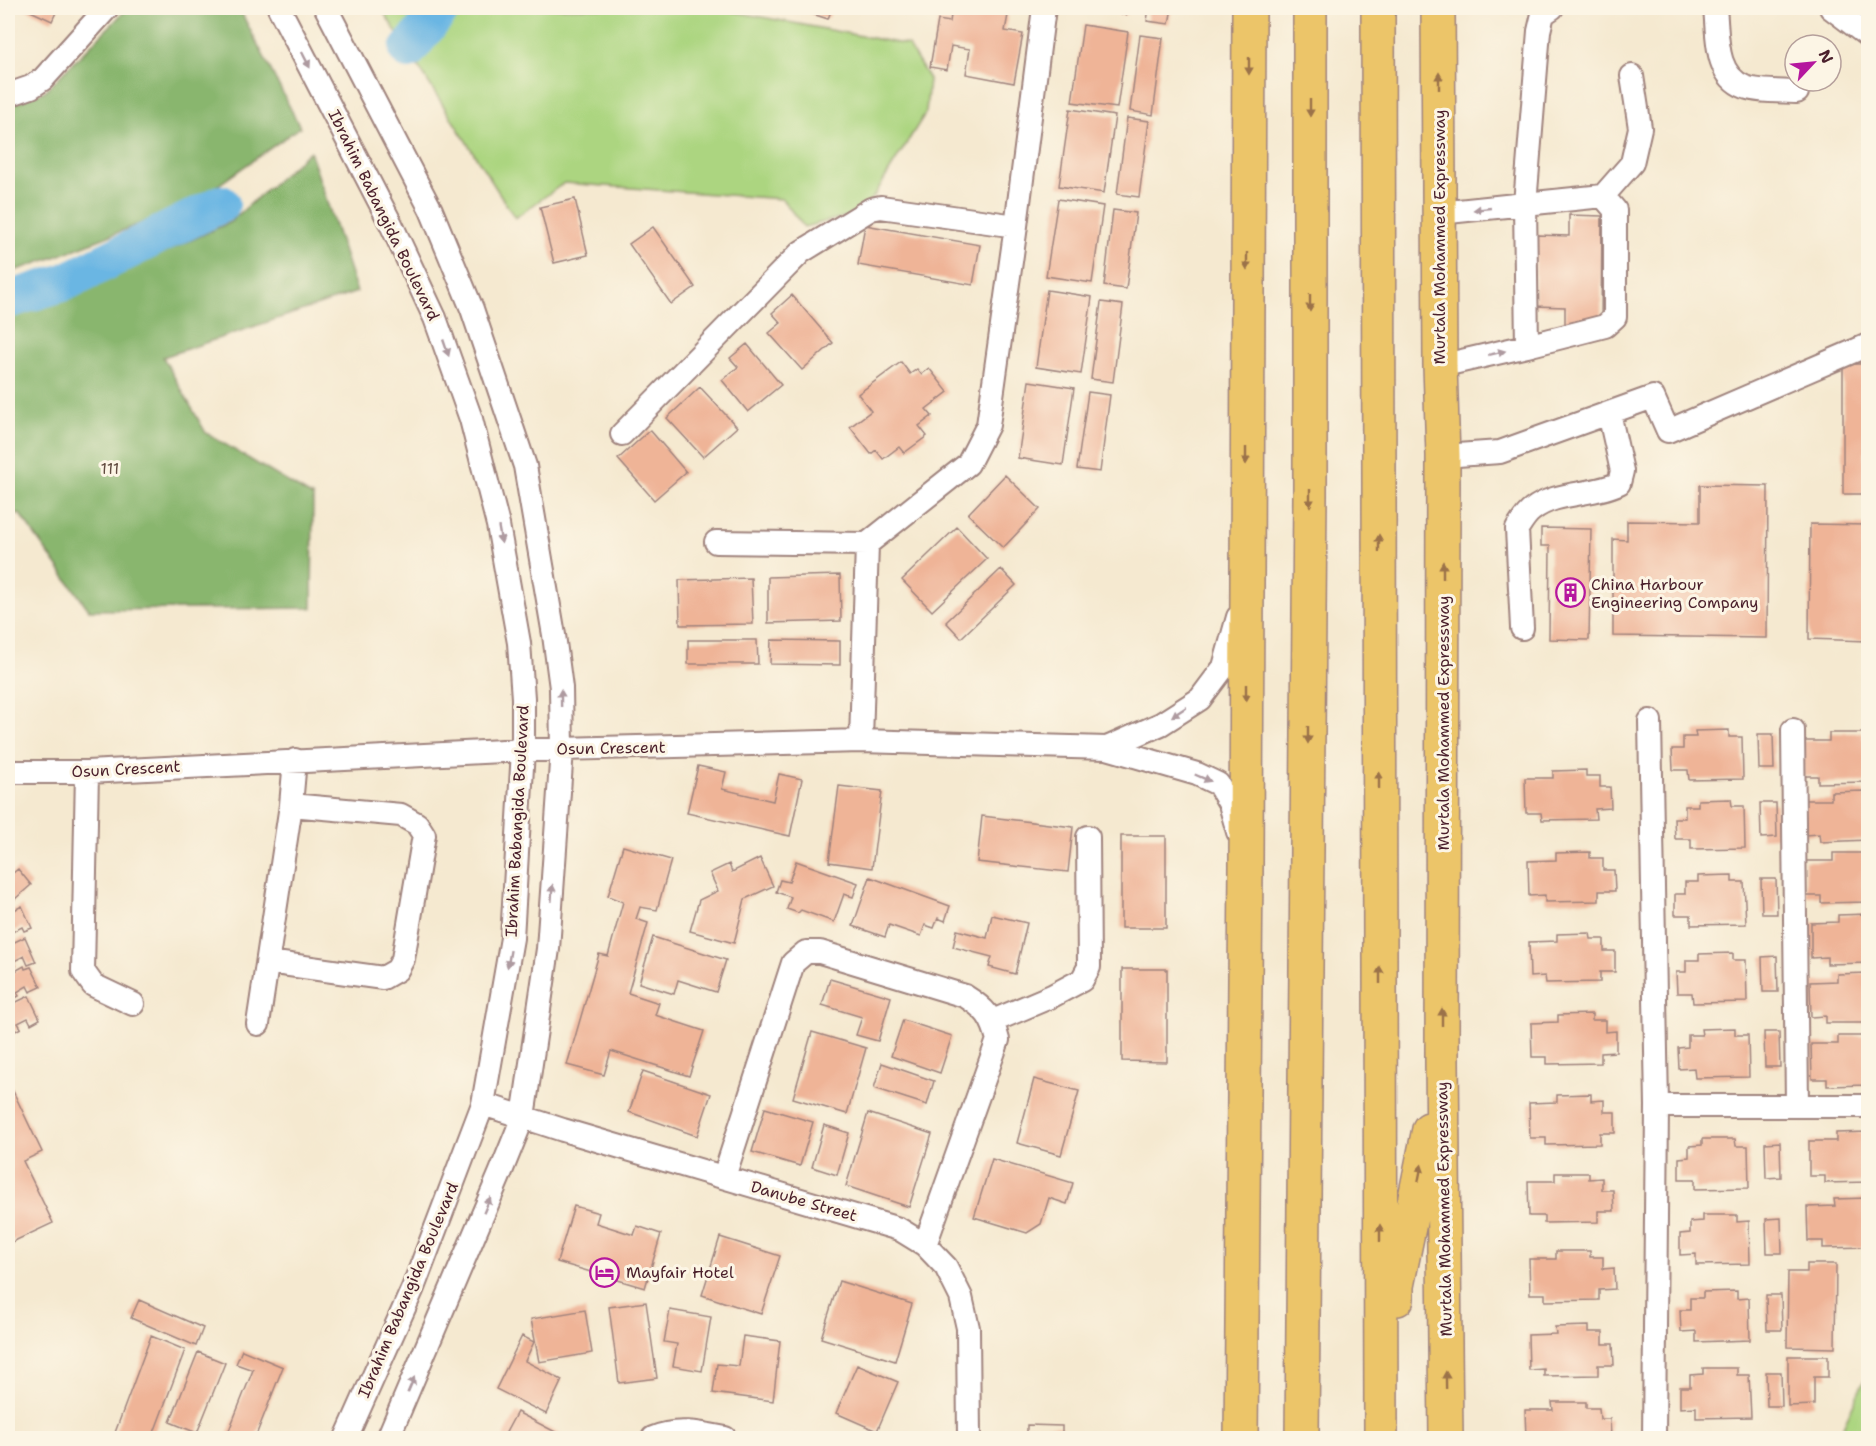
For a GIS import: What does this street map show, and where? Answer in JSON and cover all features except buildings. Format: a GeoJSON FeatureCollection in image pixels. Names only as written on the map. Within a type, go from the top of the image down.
{"type":"FeatureCollection","features":[{"type":"Feature","properties":{"kind":"highway"},"geometry":{"type":"LineString","coordinates":[[1241,1438],[1249,8]]}},
{"type":"Feature","properties":{"kind":"highway"},"geometry":{"type":"LineString","coordinates":[[1302,1438],[1310,496],[1310,8]]}},
{"type":"Feature","properties":{"kind":"highway"},"geometry":{"type":"LineString","coordinates":[[1378,8],[1381,1438]]}},
{"type":"Feature","properties":{"kind":"highway","name":"Murtala Mohammed Expressway"},"geometry":{"type":"LineString","coordinates":[[1438,8],[1440,366],[1443,456],[1442,1062],[1446,1438]]}},
{"type":"Feature","properties":{"kind":"highway"},"geometry":{"type":"LineString","coordinates":[[1388,1438],[1397,1286],[1442,1062]]}},
{"type":"Feature","properties":{"kind":"street"},"geometry":{"type":"LineString","coordinates":[[8,95],[43,80],[107,8]]}},
{"type":"Feature","properties":{"kind":"street","name":"Ibrahim Babangida Boulevard"},"geometry":{"type":"LineString","coordinates":[[279,8],[391,224],[430,308],[471,419],[498,525],[519,643],[523,698],[523,750],[512,938],[483,1104],[413,1288],[346,1438]]}},
{"type":"Feature","properties":{"kind":"street"},"geometry":{"type":"LineString","coordinates":[[326,8],[430,210],[472,309],[525,466],[561,688],[562,749],[548,949],[522,1117],[388,1438]]}},
{"type":"Feature","properties":{"kind":"street"},"geometry":{"type":"LineString","coordinates":[[716,542],[867,544],[968,464],[988,425],[1044,8]]}},
{"type":"Feature","properties":{"kind":"street"},"geometry":{"type":"LineString","coordinates":[[1527,346],[1525,204],[1539,31],[1543,14],[1552,8]]}},
{"type":"Feature","properties":{"kind":"street"},"geometry":{"type":"LineString","coordinates":[[1715,8],[1720,59],[1730,78],[1746,88],[1783,91]]}},
{"type":"Feature","properties":{"kind":"street"},"geometry":{"type":"LineString","coordinates":[[1831,8],[1869,36]]}},
{"type":"Feature","properties":{"kind":"street"},"geometry":{"type":"LineString","coordinates":[[1439,213],[1603,196],[1632,163],[1640,128],[1632,76]]}},
{"type":"Feature","properties":{"kind":"street"},"geometry":{"type":"LineString","coordinates":[[1440,366],[1605,326],[1616,317],[1615,210],[1603,196]]}},
{"type":"Feature","properties":{"kind":"street"},"geometry":{"type":"LineString","coordinates":[[622,434],[801,252],[871,209],[881,207],[1016,226]]}},
{"type":"Feature","properties":{"kind":"street"},"geometry":{"type":"LineString","coordinates":[[1443,456],[1500,452],[1653,398],[1668,431],[1869,345]]}},
{"type":"Feature","properties":{"kind":"street"},"geometry":{"type":"LineString","coordinates":[[1522,628],[1517,529],[1532,510],[1552,500],[1605,490],[1619,483],[1622,471],[1609,413]]}},
{"type":"Feature","properties":{"kind":"street"},"geometry":{"type":"LineString","coordinates":[[861,741],[867,544]]}},
{"type":"Feature","properties":{"kind":"street"},"geometry":{"type":"LineString","coordinates":[[1107,748],[1161,724],[1200,699],[1224,667],[1246,592]]}},
{"type":"Feature","properties":{"kind":"street"},"geometry":{"type":"LineString","coordinates":[[1650,722],[1657,1106],[1654,1438]]}},
{"type":"Feature","properties":{"kind":"street"},"geometry":{"type":"LineString","coordinates":[[1793,730],[1797,1106]]}},
{"type":"Feature","properties":{"kind":"street","name":"Osun Crescent"},"geometry":{"type":"LineString","coordinates":[[8,772],[87,772],[523,750],[861,741],[1107,748]]}},
{"type":"Feature","properties":{"kind":"street"},"geometry":{"type":"LineString","coordinates":[[1107,748],[1197,774],[1218,784],[1230,804],[1236,821],[1246,866]]}},
{"type":"Feature","properties":{"kind":"street"},"geometry":{"type":"LineString","coordinates":[[258,1024],[291,805],[294,760]]}},
{"type":"Feature","properties":{"kind":"street"},"geometry":{"type":"LineString","coordinates":[[87,772],[83,971],[93,986],[133,1004]]}},
{"type":"Feature","properties":{"kind":"street"},"geometry":{"type":"LineString","coordinates":[[268,962],[383,978],[397,970],[403,959],[424,835],[417,825],[401,815],[291,805]]}},
{"type":"Feature","properties":{"kind":"street"},"geometry":{"type":"LineString","coordinates":[[993,1021],[1052,996],[1082,980],[1089,967],[1088,837]]}},
{"type":"Feature","properties":{"kind":"street"},"geometry":{"type":"LineString","coordinates":[[724,1177],[793,963],[806,952],[820,952],[966,996],[981,1006],[993,1021],[998,1040],[925,1245]]}},
{"type":"Feature","properties":{"kind":"street","name":"Danube Street"},"geometry":{"type":"LineString","coordinates":[[483,1104],[899,1229],[925,1245],[946,1267],[961,1297],[968,1328],[969,1438]]}},
{"type":"Feature","properties":{"kind":"street"},"geometry":{"type":"LineString","coordinates":[[1657,1106],[1869,1106]]}},
{"type":"Feature","properties":{"kind":"street"},"geometry":{"type":"LineString","coordinates":[[653,1438],[668,1432],[702,1433],[725,1438]]}},
{"type":"Feature","properties":{"kind":"green space"},"geometry":{"type":"Polygon","coordinates":[[[128,8],[239,8],[300,127],[193,203],[8,273],[8,106],[45,91],[128,8]]]}},
{"type":"Feature","properties":{"kind":"green space"},"geometry":{"type":"Polygon","coordinates":[[[381,8],[715,8],[908,45],[929,79],[926,112],[864,212],[804,227],[782,199],[564,183],[515,218],[381,8]]]}},
{"type":"Feature","properties":{"kind":"green space","name":"111"},"geometry":{"type":"Polygon","coordinates":[[[310,151],[357,292],[163,357],[206,433],[313,497],[312,608],[89,610],[19,513],[8,517],[8,315],[75,294],[230,222],[310,151]]]}},
{"type":"Feature","properties":{"kind":"green space"},"geometry":{"type":"Polygon","coordinates":[[[1868,1372],[1868,1438],[1838,1438],[1868,1372]]]}},
{"type":"Feature","properties":{"kind":"waterway"},"geometry":{"type":"LineString","coordinates":[[408,50],[442,8]]}},
{"type":"Feature","properties":{"kind":"waterway"},"geometry":{"type":"LineString","coordinates":[[8,300],[65,282],[221,204]]}},
{"type":"Feature","properties":{"kind":"place","name":"China Harbour Engineering Company"},"geometry":{"type":"Point","coordinates":[1570,593]}},
{"type":"Feature","properties":{"kind":"place","name":"Mayfair Hotel"},"geometry":{"type":"Point","coordinates":[605,1272]}}]}
